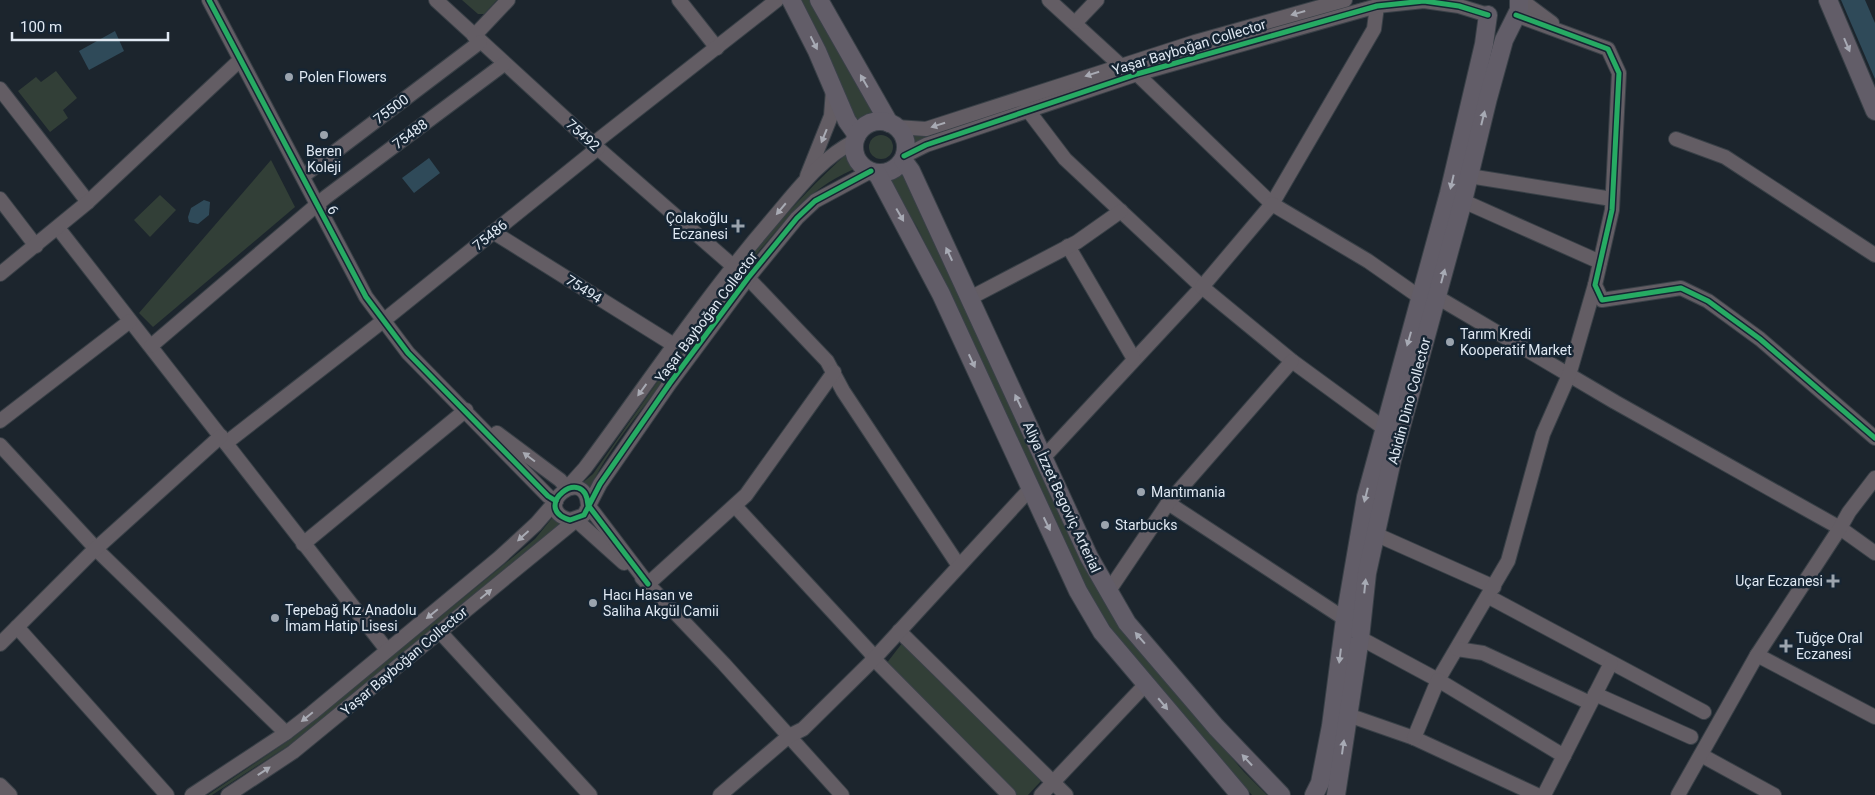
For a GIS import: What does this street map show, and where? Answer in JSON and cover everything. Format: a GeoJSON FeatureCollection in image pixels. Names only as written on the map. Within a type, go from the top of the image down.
{"type":"FeatureCollection","features":[{"type":"Feature","properties":{"kind":"main road"},"geometry":{"type":"LineString","coordinates":[[791,0],[817,50],[856,138],[855,154],[859,162],[874,172],[888,172],[904,158],[904,137],[892,125],[819,0]]}},
{"type":"Feature","properties":{"kind":"main road"},"geometry":{"type":"LineString","coordinates":[[1828,0],[1875,112]]}},
{"type":"Feature","properties":{"kind":"main road"},"geometry":{"type":"LineString","coordinates":[[1487,7],[1497,21],[1508,22],[1519,5]]}},
{"type":"Feature","properties":{"kind":"main road","name":"Abidin Dino Collector"},"geometry":{"type":"LineString","coordinates":[[1314,795],[1320,782],[1331,726],[1345,619],[1366,497],[1385,429],[1463,201],[1504,40],[1519,5]]}},
{"type":"Feature","properties":{"kind":"main road","name":"Abidin Dino Collector"},"geometry":{"type":"LineString","coordinates":[[1336,795],[1360,638],[1367,573],[1484,44],[1487,7]]}},
{"type":"Feature","properties":{"kind":"main road"},"geometry":{"type":"LineString","coordinates":[[856,138],[866,126],[873,122],[892,125]]}},
{"type":"Feature","properties":{"kind":"main road","name":"Aliya İzzet Begoviç Arterial"},"geometry":{"type":"LineString","coordinates":[[904,158],[1044,457],[1088,557],[1108,592],[1133,630],[1216,727],[1281,795]]}},
{"type":"Feature","properties":{"kind":"main road","name":"Aliya İzzet Begoviç Arterial"},"geometry":{"type":"LineString","coordinates":[[874,172],[941,294],[1078,591],[1102,632],[1240,795]]}},
{"type":"Feature","properties":{"kind":"street","name":"6"},"geometry":{"type":"LineString","coordinates":[[209,0],[366,297],[408,353],[466,410]]}},
{"type":"Feature","properties":{"kind":"street","name":"75492"},"geometry":{"type":"LineString","coordinates":[[437,0],[504,64],[595,146],[733,266]]}},
{"type":"Feature","properties":{"kind":"street","name":"75500"},"geometry":{"type":"LineString","coordinates":[[303,176],[477,39],[508,0]]}},
{"type":"Feature","properties":{"kind":"street"},"geometry":{"type":"LineString","coordinates":[[679,0],[717,48]]}},
{"type":"Feature","properties":{"kind":"street","name":"75486"},"geometry":{"type":"LineString","coordinates":[[0,644],[96,549],[224,440],[383,322],[494,232],[595,146],[777,0]]}},
{"type":"Feature","properties":{"kind":"street"},"geometry":{"type":"LineString","coordinates":[[1049,0],[1076,22],[1120,65]]}},
{"type":"Feature","properties":{"kind":"street"},"geometry":{"type":"LineString","coordinates":[[1076,22],[1097,0]]}},
{"type":"Feature","properties":{"kind":"street","name":"Yaşar Bayboğan Collector"},"geometry":{"type":"LineString","coordinates":[[892,125],[926,129],[1120,65],[1337,1]]}},
{"type":"Feature","properties":{"kind":"street","name":"Yaşar Bayboğan Collector"},"geometry":{"type":"LineString","coordinates":[[904,158],[926,145],[1137,74],[1377,6],[1424,1],[1459,6],[1487,7]]}},
{"type":"Feature","properties":{"kind":"street"},"geometry":{"type":"LineString","coordinates":[[1414,738],[1438,680],[1492,592],[1508,561],[1543,434],[1569,375],[1595,285],[1612,199],[1619,73],[1608,49],[1567,34],[1519,5]]}},
{"type":"Feature","properties":{"kind":"street"},"geometry":{"type":"LineString","coordinates":[[1044,457],[1202,287],[1272,204],[1374,29],[1377,6]]}},
{"type":"Feature","properties":{"kind":"street"},"geometry":{"type":"LineString","coordinates":[[0,274],[88,202],[240,60]]}},
{"type":"Feature","properties":{"kind":"street","name":"75488"},"geometry":{"type":"LineString","coordinates":[[151,346],[326,198],[504,64]]}},
{"type":"Feature","properties":{"kind":"street"},"geometry":{"type":"LineString","coordinates":[[1137,74],[1272,204],[1429,298],[1840,528],[1875,552]]}},
{"type":"Feature","properties":{"kind":"street"},"geometry":{"type":"LineString","coordinates":[[0,89],[88,202]]}},
{"type":"Feature","properties":{"kind":"street"},"geometry":{"type":"LineString","coordinates":[[803,184],[831,116],[833,89]]}},
{"type":"Feature","properties":{"kind":"street"},"geometry":{"type":"LineString","coordinates":[[1027,110],[1065,160],[1202,287],[1292,361],[1385,429]]}},
{"type":"Feature","properties":{"kind":"street","name":"Yaşar Bayboğan Collector"},"geometry":{"type":"LineString","coordinates":[[567,488],[585,468],[733,266],[803,184],[837,152],[856,138]]}},
{"type":"Feature","properties":{"kind":"street"},"geometry":{"type":"LineString","coordinates":[[1676,139],[1725,157],[1875,255]]}},
{"type":"Feature","properties":{"kind":"street","name":"Yaşar Bayboğan Collector"},"geometry":{"type":"LineString","coordinates":[[588,506],[600,484],[670,383],[748,278],[797,218],[815,201],[874,172]]}},
{"type":"Feature","properties":{"kind":"street"},"geometry":{"type":"LineString","coordinates":[[1469,176],[1612,199]]}},
{"type":"Feature","properties":{"kind":"street"},"geometry":{"type":"LineString","coordinates":[[0,199],[36,246]]}},
{"type":"Feature","properties":{"kind":"street"},"geometry":{"type":"LineString","coordinates":[[1463,201],[1600,262]]}},
{"type":"Feature","properties":{"kind":"street"},"geometry":{"type":"LineString","coordinates":[[970,298],[1068,246],[1121,211]]}},
{"type":"Feature","properties":{"kind":"street"},"geometry":{"type":"LineString","coordinates":[[58,228],[387,650]]}},
{"type":"Feature","properties":{"kind":"street","name":"75494"},"geometry":{"type":"LineString","coordinates":[[494,232],[674,345]]}},
{"type":"Feature","properties":{"kind":"street"},"geometry":{"type":"LineString","coordinates":[[1068,246],[1134,359]]}},
{"type":"Feature","properties":{"kind":"street"},"geometry":{"type":"LineString","coordinates":[[748,278],[827,361],[842,391],[959,566]]}},
{"type":"Feature","properties":{"kind":"street"},"geometry":{"type":"LineString","coordinates":[[1595,285],[1602,300],[1681,288],[1708,300],[1760,339],[1875,438]]}},
{"type":"Feature","properties":{"kind":"street"},"geometry":{"type":"LineString","coordinates":[[0,421],[130,321]]}},
{"type":"Feature","properties":{"kind":"street"},"geometry":{"type":"LineString","coordinates":[[1108,592],[1168,503],[1292,361]]}},
{"type":"Feature","properties":{"kind":"street"},"geometry":{"type":"LineString","coordinates":[[648,584],[746,496],[834,372]]}},
{"type":"Feature","properties":{"kind":"street"},"geometry":{"type":"LineString","coordinates":[[466,410],[560,480],[567,488]]}},
{"type":"Feature","properties":{"kind":"street"},"geometry":{"type":"LineString","coordinates":[[466,410],[548,496],[556,501]]}},
{"type":"Feature","properties":{"kind":"street"},"geometry":{"type":"LineString","coordinates":[[303,544],[466,410]]}},
{"type":"Feature","properties":{"kind":"street"},"geometry":{"type":"LineString","coordinates":[[0,445],[96,549],[286,733]]}},
{"type":"Feature","properties":{"kind":"street"},"geometry":{"type":"LineString","coordinates":[[1678,795],[1757,655],[1849,512],[1875,478]]}},
{"type":"Feature","properties":{"kind":"street"},"geometry":{"type":"LineString","coordinates":[[648,584],[576,520],[561,516],[556,506],[556,501],[562,491],[567,488],[578,488],[586,495],[588,506],[648,584],[842,795]]}},
{"type":"Feature","properties":{"kind":"street"},"geometry":{"type":"LineString","coordinates":[[720,795],[789,736],[803,729],[874,659],[1030,489]]}},
{"type":"Feature","properties":{"kind":"street","name":"Yaşar Bayboğan Collector"},"geometry":{"type":"LineString","coordinates":[[192,795],[286,733],[499,558],[536,524],[556,501]]}},
{"type":"Feature","properties":{"kind":"street"},"geometry":{"type":"LineString","coordinates":[[1168,503],[1345,619]]}},
{"type":"Feature","properties":{"kind":"street"},"geometry":{"type":"LineString","coordinates":[[576,520],[584,515],[588,506]]}},
{"type":"Feature","properties":{"kind":"street"},"geometry":{"type":"LineString","coordinates":[[735,506],[870,652],[874,659],[1009,795]]}},
{"type":"Feature","properties":{"kind":"street","name":"Yaşar Bayboğan Collector"},"geometry":{"type":"LineString","coordinates":[[228,795],[293,752],[576,520]]}},
{"type":"Feature","properties":{"kind":"street"},"geometry":{"type":"LineString","coordinates":[[1375,534],[1492,592],[1611,663],[1704,712]]}},
{"type":"Feature","properties":{"kind":"street"},"geometry":{"type":"LineString","coordinates":[[17,627],[167,795]]}},
{"type":"Feature","properties":{"kind":"street"},"geometry":{"type":"LineString","coordinates":[[899,631],[1066,795]]}},
{"type":"Feature","properties":{"kind":"street"},"geometry":{"type":"LineString","coordinates":[[440,632],[590,795]]}},
{"type":"Feature","properties":{"kind":"street"},"geometry":{"type":"LineString","coordinates":[[1360,638],[1438,680],[1564,756]]}},
{"type":"Feature","properties":{"kind":"street"},"geometry":{"type":"LineString","coordinates":[[1457,649],[1483,653],[1691,736]]}},
{"type":"Feature","properties":{"kind":"street"},"geometry":{"type":"LineString","coordinates":[[1757,655],[1875,717]]}},
{"type":"Feature","properties":{"kind":"street"},"geometry":{"type":"LineString","coordinates":[[1544,795],[1611,663]]}},
{"type":"Feature","properties":{"kind":"street"},"geometry":{"type":"LineString","coordinates":[[1041,795],[1052,781],[1146,684]]}},
{"type":"Feature","properties":{"kind":"street"},"geometry":{"type":"LineString","coordinates":[[1348,715],[1414,738],[1537,795]]}},
{"type":"Feature","properties":{"kind":"street"},"geometry":{"type":"LineString","coordinates":[[1700,755],[1774,795]]}},
{"type":"Feature","properties":{"kind":"street"},"geometry":{"type":"LineString","coordinates":[[0,785],[10,795]]}},
{"type":"Feature","properties":{"kind":"shaded area"},"geometry":{"type":"Polygon","coordinates":[[[462,0],[497,0],[484,14],[478,14],[462,0]]]}},
{"type":"Feature","properties":{"kind":"shaded area"},"geometry":{"type":"Polygon","coordinates":[[[801,0],[810,0],[876,118],[858,126],[821,38],[801,0]]]}},
{"type":"Feature","properties":{"kind":"shaded area"},"geometry":{"type":"Polygon","coordinates":[[[1370,0],[1382,0],[1263,30],[1145,65],[911,144],[907,138],[956,125],[1140,64],[1370,0]]]}},
{"type":"Feature","properties":{"kind":"shaded area"},"geometry":{"type":"Polygon","coordinates":[[[56,71],[77,98],[63,110],[68,118],[50,132],[18,91],[36,77],[41,82],[56,71]]]}},
{"type":"Feature","properties":{"kind":"shaded area"},"geometry":{"type":"Polygon","coordinates":[[[881,135],[889,139],[893,147],[889,155],[881,159],[873,155],[869,147],[873,139],[881,135]]]}},
{"type":"Feature","properties":{"kind":"shaded area"},"geometry":{"type":"Polygon","coordinates":[[[850,151],[859,167],[843,174],[815,192],[764,245],[729,289],[624,434],[605,461],[589,490],[581,484],[593,474],[712,305],[744,264],[813,186],[850,151]]]}},
{"type":"Feature","properties":{"kind":"shaded area"},"geometry":{"type":"Polygon","coordinates":[[[271,160],[295,207],[153,327],[139,313],[271,160]]]}},
{"type":"Feature","properties":{"kind":"shaded area"},"geometry":{"type":"Polygon","coordinates":[[[901,168],[1092,580],[1120,627],[1244,772],[1267,795],[1252,795],[1238,779],[1114,633],[1084,585],[973,343],[917,227],[886,178],[895,174],[901,168]]]}},
{"type":"Feature","properties":{"kind":"shaded area"},"geometry":{"type":"Polygon","coordinates":[[[160,195],[176,210],[150,237],[134,220],[160,195]]]}},
{"type":"Feature","properties":{"kind":"shaded area"},"geometry":{"type":"Polygon","coordinates":[[[553,517],[560,524],[294,742],[212,795],[208,795],[291,739],[535,539],[553,517]]]}},
{"type":"Feature","properties":{"kind":"shaded area"},"geometry":{"type":"Polygon","coordinates":[[[903,642],[1042,780],[1028,795],[1016,795],[886,664],[903,642]]]}},
{"type":"Feature","properties":{"kind":"water"},"geometry":{"type":"Polygon","coordinates":[[[1841,0],[1865,0],[1875,23],[1875,79],[1841,0]]]}},
{"type":"Feature","properties":{"kind":"water"},"geometry":{"type":"Polygon","coordinates":[[[115,31],[124,51],[89,70],[79,51],[115,31]]]}},
{"type":"Feature","properties":{"kind":"water"},"geometry":{"type":"Polygon","coordinates":[[[429,158],[440,173],[414,193],[402,178],[429,158]]]}},
{"type":"Feature","properties":{"kind":"water"},"geometry":{"type":"Polygon","coordinates":[[[204,200],[210,202],[209,215],[198,224],[189,222],[188,217],[191,208],[204,200]]]}},
{"type":"Feature","properties":{"kind":"cycle path"},"geometry":{"type":"LineString","coordinates":[[209,0],[366,297],[408,353],[548,496],[556,501]]}},
{"type":"Feature","properties":{"kind":"cycle path"},"geometry":{"type":"LineString","coordinates":[[904,156],[926,145],[1137,74],[1377,6],[1424,1],[1459,6],[1488,15]]}},
{"type":"Feature","properties":{"kind":"cycle path"},"geometry":{"type":"LineString","coordinates":[[1516,15],[1608,49],[1619,73],[1612,210],[1595,285],[1602,300],[1681,288],[1708,301],[1760,339],[1875,438]]}},
{"type":"Feature","properties":{"kind":"cycle path"},"geometry":{"type":"LineString","coordinates":[[648,584],[588,505],[585,493],[578,488],[570,488],[562,492],[557,499],[555,507],[559,514],[570,520],[584,515],[600,484],[670,383],[748,278],[797,218],[815,201],[871,171]]}},
{"type":"Feature","properties":{"kind":"place","name":"Polen Flowers"},"geometry":{"type":"Point","coordinates":[289,77]}},
{"type":"Feature","properties":{"kind":"place","name":"Beren Koleji"},"geometry":{"type":"Point","coordinates":[324,135]}},
{"type":"Feature","properties":{"kind":"place","name":"Çolakoğlu Eczanesi"},"geometry":{"type":"Point","coordinates":[738,226]}},
{"type":"Feature","properties":{"kind":"place","name":"Tarım Kredi Kooperatif Market"},"geometry":{"type":"Point","coordinates":[1450,342]}},
{"type":"Feature","properties":{"kind":"place","name":"Mantımania"},"geometry":{"type":"Point","coordinates":[1141,492]}},
{"type":"Feature","properties":{"kind":"place","name":"Starbucks"},"geometry":{"type":"Point","coordinates":[1105,525]}},
{"type":"Feature","properties":{"kind":"place","name":"Uçar Eczanesi"},"geometry":{"type":"Point","coordinates":[1833,581]}},
{"type":"Feature","properties":{"kind":"place","name":"Hacı Hasan ve Saliha Akgül Camii"},"geometry":{"type":"Point","coordinates":[593,603]}},
{"type":"Feature","properties":{"kind":"place","name":"Tepebağ Kız Anadolu İmam Hatip Lisesi"},"geometry":{"type":"Point","coordinates":[275,618]}},
{"type":"Feature","properties":{"kind":"place","name":"Tuğçe Oral Eczanesi"},"geometry":{"type":"Point","coordinates":[1786,646]}}]}
